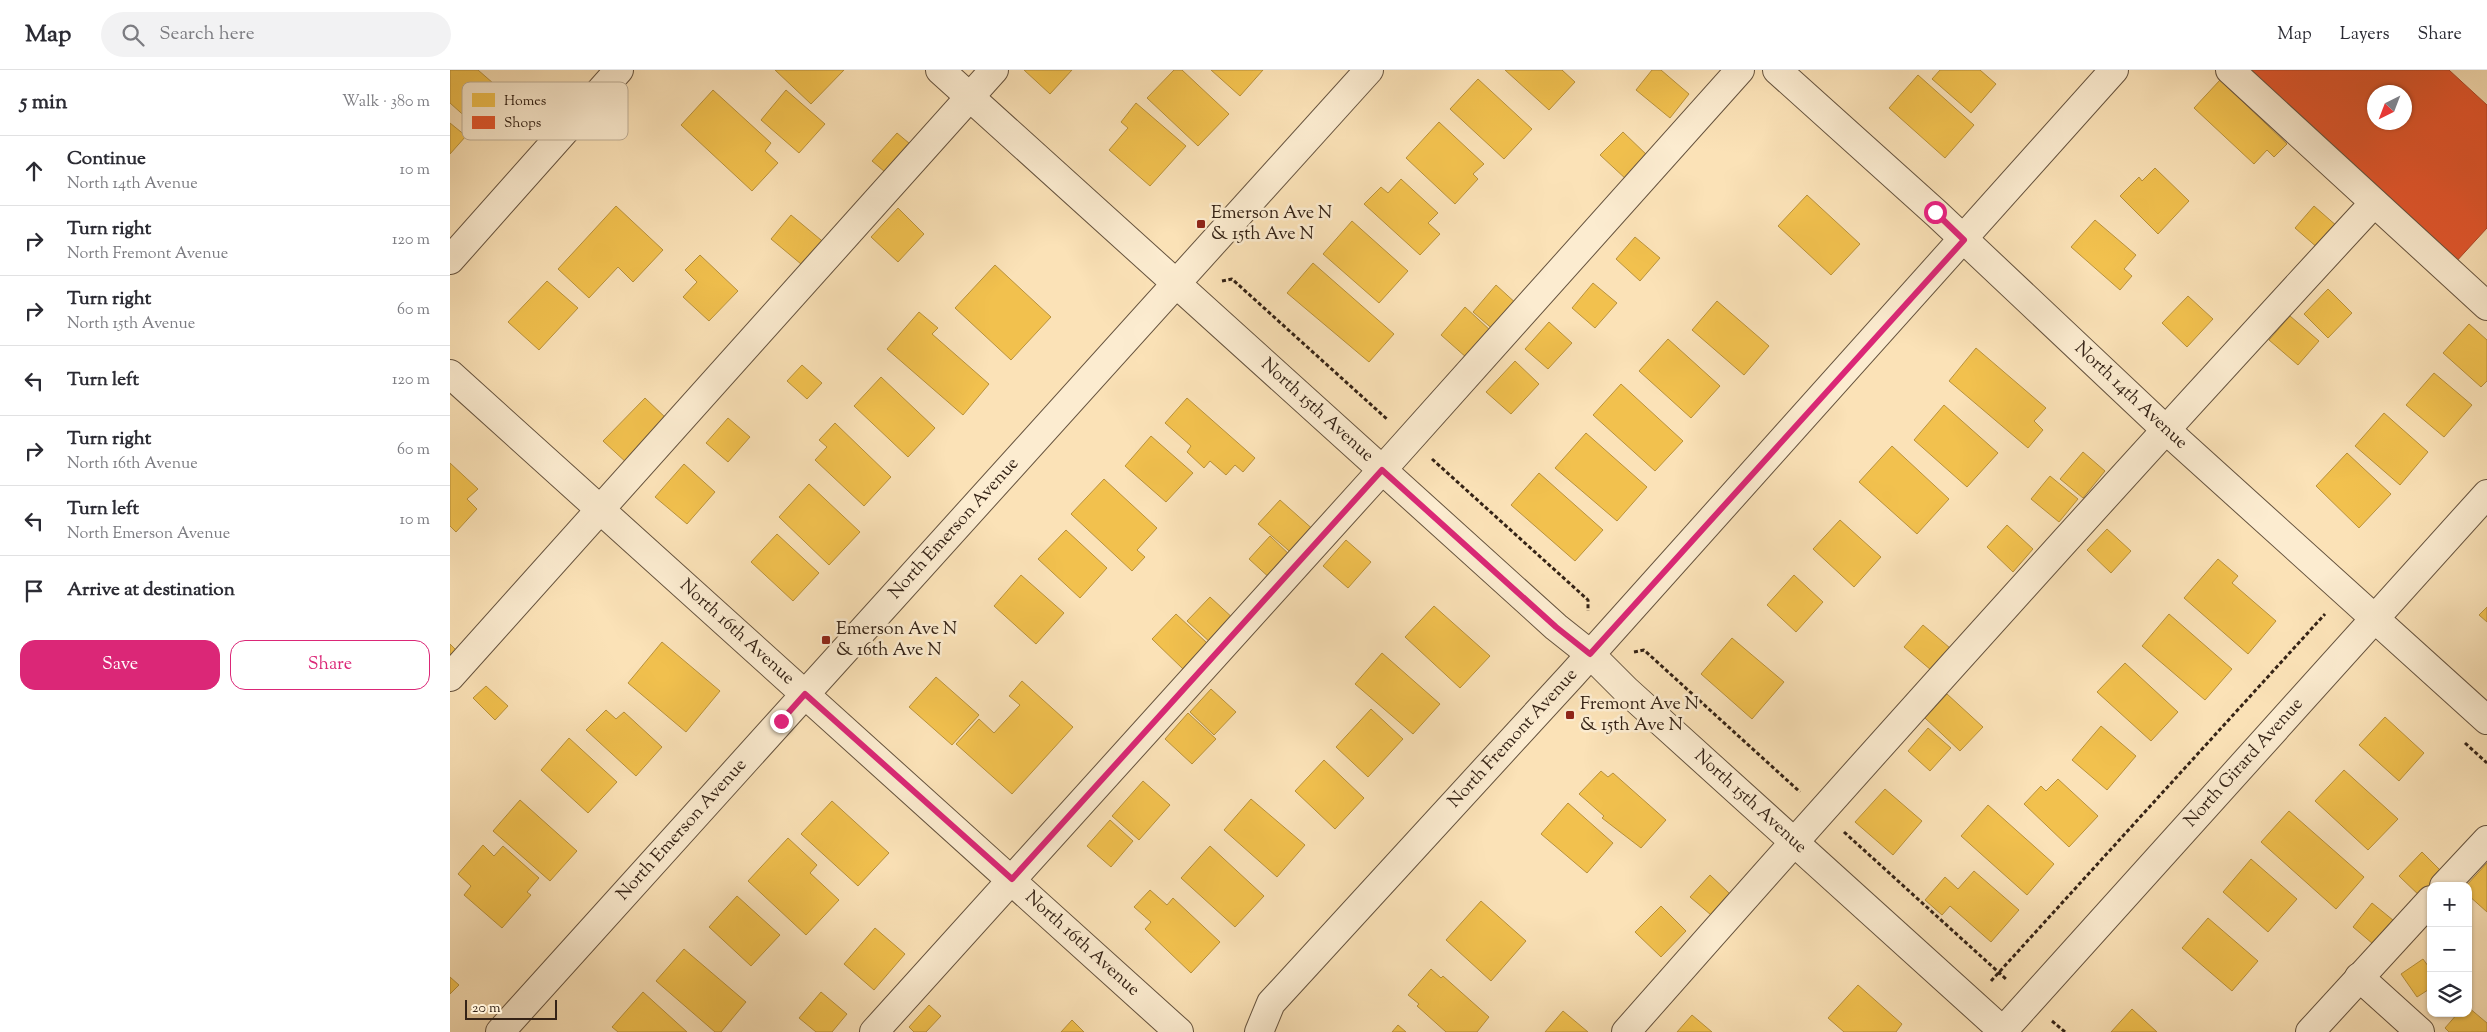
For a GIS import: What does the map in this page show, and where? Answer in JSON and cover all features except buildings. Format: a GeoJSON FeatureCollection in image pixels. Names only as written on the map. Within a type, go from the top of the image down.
{"type":"FeatureCollection","features":[{"type":"Feature","properties":{"kind":"street"},"geometry":{"type":"LineString","coordinates":[[608,82],[619,70]]}},
{"type":"Feature","properties":{"kind":"street","name":"North 15th Avenue"},"geometry":{"type":"LineString","coordinates":[[940,70],[1556,627],[1590,654],[1626,690],[2003,1032]]}},
{"type":"Feature","properties":{"kind":"street"},"geometry":{"type":"LineString","coordinates":[[450,677],[994,70]]}},
{"type":"Feature","properties":{"kind":"street","name":"North Emerson Avenue"},"geometry":{"type":"LineString","coordinates":[[500,1032],[1369,70]]}},
{"type":"Feature","properties":{"kind":"street"},"geometry":{"type":"LineString","coordinates":[[874,1032],[1382,470],[1740,70]]}},
{"type":"Feature","properties":{"kind":"street","name":"North 14th Avenue"},"geometry":{"type":"LineString","coordinates":[[1777,70],[1964,240],[2165,429],[2487,720]]}},
{"type":"Feature","properties":{"kind":"street","name":"North Fremont Avenue"},"geometry":{"type":"LineString","coordinates":[[1259,1032],[1270,1003],[1590,654],[1964,240],[2114,70]]}},
{"type":"Feature","properties":{"kind":"street"},"geometry":{"type":"LineString","coordinates":[[2230,70],[2487,306]]}},
{"type":"Feature","properties":{"kind":"street"},"geometry":{"type":"LineString","coordinates":[[450,260],[557,140]]}},
{"type":"Feature","properties":{"kind":"street"},"geometry":{"type":"LineString","coordinates":[[1626,1032],[2165,429],[2374,203]]}},
{"type":"Feature","properties":{"kind":"street","name":"North 16th Avenue"},"geometry":{"type":"LineString","coordinates":[[450,374],[1012,879],[1179,1032]]}},
{"type":"Feature","properties":{"kind":"street","name":"North Girard Avenue"},"geometry":{"type":"LineString","coordinates":[[2003,1032],[2487,494]]}},
{"type":"Feature","properties":{"kind":"street"},"geometry":{"type":"LineString","coordinates":[[2448,882],[2487,840]]}},
{"type":"Feature","properties":{"kind":"street"},"geometry":{"type":"LineString","coordinates":[[2310,1032],[2427,904]]}},
{"type":"Feature","properties":{"kind":"street"},"geometry":{"type":"LineString","coordinates":[[2359,977],[2420,1032]]}},
{"type":"Feature","properties":{"kind":"path"},"geometry":{"type":"LineString","coordinates":[[1991,981],[2330,608]]}},
{"type":"Feature","properties":{"kind":"path"},"geometry":{"type":"LineString","coordinates":[[2050,1018],[2064,1032]]}},
{"type":"Feature","properties":{"kind":"place","name":"Emerson Ave N & 15th Ave N"},"geometry":{"type":"Point","coordinates":[1201,224]}},
{"type":"Feature","properties":{"kind":"place","name":"Emerson Ave N & 16th Ave N"},"geometry":{"type":"Point","coordinates":[826,640]}},
{"type":"Feature","properties":{"kind":"place","name":"Fremont Ave N & 15th Ave N"},"geometry":{"type":"Point","coordinates":[1570,715]}},
{"type":"Feature","properties":{"kind":"route"},"geometry":{"type":"LineString","coordinates":[[781,721],[805,694],[1012,879],[1382,470],[1556,627],[1590,654],[1964,240],[1935,212]]}}]}
